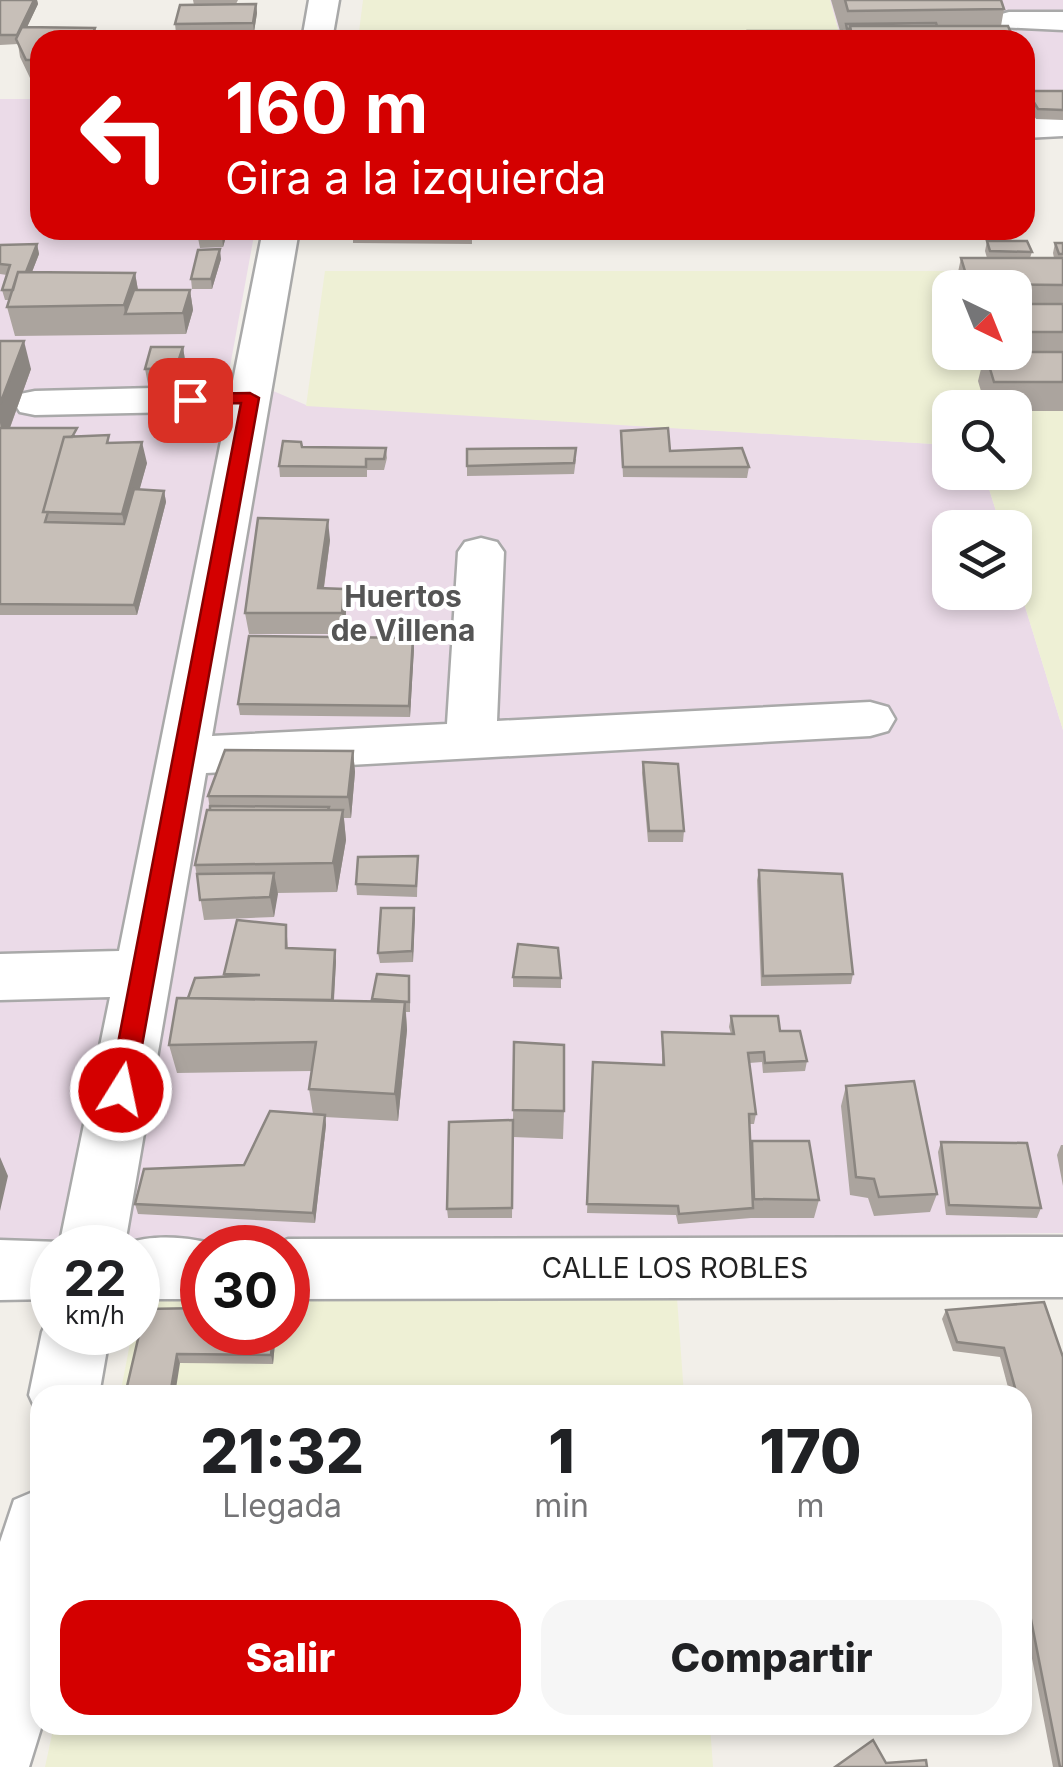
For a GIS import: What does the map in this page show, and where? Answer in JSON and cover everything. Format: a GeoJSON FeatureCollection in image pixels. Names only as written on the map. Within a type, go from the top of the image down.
{"type":"FeatureCollection","features":[{"type":"Feature","properties":{"kind":"street"},"geometry":{"type":"LineString","coordinates":[[319,30],[324,0]]}},
{"type":"Feature","properties":{"kind":"street"},"geometry":{"type":"LineString","coordinates":[[1010,21],[1063,22]]}},
{"type":"Feature","properties":{"kind":"street"},"geometry":{"type":"LineString","coordinates":[[1035,127],[1063,126]]}},
{"type":"Feature","properties":{"kind":"street"},"geometry":{"type":"LineString","coordinates":[[96,1225],[280,240]]}},
{"type":"Feature","properties":{"kind":"street"},"geometry":{"type":"LineString","coordinates":[[35,403],[250,398]]}},
{"type":"Feature","properties":{"kind":"street"},"geometry":{"type":"LineString","coordinates":[[470,738],[480,552]]}},
{"type":"Feature","properties":{"kind":"street"},"geometry":{"type":"LineString","coordinates":[[183,756],[870,719]]}},
{"type":"Feature","properties":{"kind":"street"},"geometry":{"type":"LineString","coordinates":[[0,977],[143,973]]}},
{"type":"Feature","properties":{"kind":"street","name":"CALLE LOS ROBLES"},"geometry":{"type":"LineString","coordinates":[[310,1269],[1063,1267]]}},
{"type":"Feature","properties":{"kind":"street"},"geometry":{"type":"LineString","coordinates":[[0,1270],[30,1270]]}},
{"type":"Feature","properties":{"kind":"street"},"geometry":{"type":"LineString","coordinates":[[66,1385],[72,1355]]}},
{"type":"Feature","properties":{"kind":"street"},"geometry":{"type":"LineString","coordinates":[[0,1740],[30,1580]]}},
{"type":"Feature","properties":{"kind":"shaded area"},"geometry":{"type":"Polygon","coordinates":[[[830,0],[1063,0],[1063,100],[1035,100],[1035,30],[838,30],[830,0]]]}},
{"type":"Feature","properties":{"kind":"shaded area"},"geometry":{"type":"Polygon","coordinates":[[[0,99],[30,99],[30,240],[253,240],[229,372],[306,405],[932,444],[932,490],[989,490],[996,510],[932,510],[932,610],[1026,610],[1063,730],[1063,1233],[310,1241],[310,1225],[180,1225],[180,1242],[160,1242],[160,1225],[30,1225],[30,1244],[0,1244],[0,99]]]}},
{"type":"Feature","properties":{"kind":"green space"},"geometry":{"type":"Polygon","coordinates":[[[363,0],[830,0],[838,30],[359,30],[363,0]]]}},
{"type":"Feature","properties":{"kind":"green space"},"geometry":{"type":"Polygon","coordinates":[[[325,271],[932,271],[932,370],[1032,370],[1032,271],[1063,271],[1063,730],[1026,610],[1032,610],[1032,510],[996,510],[989,490],[1032,490],[1032,390],[932,390],[932,444],[306,406],[325,271]]]}},
{"type":"Feature","properties":{"kind":"green space"},"geometry":{"type":"Polygon","coordinates":[[[677,1298],[683,1385],[122,1385],[128,1355],[160,1355],[160,1301],[180,1300],[180,1355],[310,1355],[310,1300],[677,1298]]]}},
{"type":"Feature","properties":{"kind":"green space"},"geometry":{"type":"Polygon","coordinates":[[[52,1735],[711,1735],[713,1767],[45,1767],[52,1735]]]}},
{"type":"Feature","properties":{"kind":"building"},"geometry":{"type":"Polygon","coordinates":[[[0,0],[34,0],[17,35],[0,35],[0,0]]]}},
{"type":"Feature","properties":{"kind":"building"},"geometry":{"type":"Polygon","coordinates":[[[845,0],[1001,0],[1004,9],[848,11],[845,0]]]}},
{"type":"Feature","properties":{"kind":"building"},"geometry":{"type":"Polygon","coordinates":[[[256,4],[253,23],[175,24],[180,5],[256,4]]]}},
{"type":"Feature","properties":{"kind":"building"},"geometry":{"type":"Polygon","coordinates":[[[846,24],[937,26],[850,26],[847,30],[846,24]]]}},
{"type":"Feature","properties":{"kind":"building"},"geometry":{"type":"Polygon","coordinates":[[[850,26],[1008,26],[1010,30],[851,30],[850,26]]]}},
{"type":"Feature","properties":{"kind":"building"},"geometry":{"type":"Polygon","coordinates":[[[22,27],[95,28],[30,30],[30,60],[26,60],[16,39],[22,27]]]}},
{"type":"Feature","properties":{"kind":"building"},"geometry":{"type":"Polygon","coordinates":[[[1035,91],[1063,91],[1063,110],[1038,109],[1035,91]]]}},
{"type":"Feature","properties":{"kind":"building"},"geometry":{"type":"Polygon","coordinates":[[[987,241],[1027,241],[1032,252],[990,251],[987,241]]]}},
{"type":"Feature","properties":{"kind":"building"},"geometry":{"type":"Polygon","coordinates":[[[1055,243],[1063,243],[1063,254],[1059,254],[1055,243]]]}},
{"type":"Feature","properties":{"kind":"building"},"geometry":{"type":"Polygon","coordinates":[[[37,244],[26,272],[18,272],[13,290],[2,290],[10,265],[0,264],[0,245],[37,244]]]}},
{"type":"Feature","properties":{"kind":"building"},"geometry":{"type":"Polygon","coordinates":[[[220,249],[211,279],[191,279],[198,250],[220,249]]]}},
{"type":"Feature","properties":{"kind":"building"},"geometry":{"type":"Polygon","coordinates":[[[961,258],[1063,258],[1063,285],[1032,285],[1032,270],[965,270],[961,258]]]}},
{"type":"Feature","properties":{"kind":"building"},"geometry":{"type":"Polygon","coordinates":[[[18,272],[135,273],[124,305],[7,307],[18,272]]]}},
{"type":"Feature","properties":{"kind":"building"},"geometry":{"type":"Polygon","coordinates":[[[134,290],[190,290],[183,313],[125,314],[134,290]]]}},
{"type":"Feature","properties":{"kind":"building"},"geometry":{"type":"Polygon","coordinates":[[[1032,304],[1063,304],[1063,332],[1032,332],[1032,304]]]}},
{"type":"Feature","properties":{"kind":"building"},"geometry":{"type":"Polygon","coordinates":[[[0,341],[24,341],[0,404],[0,341]]]}},
{"type":"Feature","properties":{"kind":"building"},"geometry":{"type":"Polygon","coordinates":[[[151,347],[183,347],[176,368],[145,369],[151,347]]]}},
{"type":"Feature","properties":{"kind":"building"},"geometry":{"type":"Polygon","coordinates":[[[1032,352],[1063,352],[1063,382],[994,382],[990,370],[1032,370],[1032,352]]]}},
{"type":"Feature","properties":{"kind":"building"},"geometry":{"type":"Polygon","coordinates":[[[0,428],[77,428],[72,437],[64,437],[43,512],[48,512],[45,522],[124,524],[134,489],[164,491],[134,605],[0,604],[0,428]]]}},
{"type":"Feature","properties":{"kind":"building"},"geometry":{"type":"Polygon","coordinates":[[[668,428],[670,451],[742,448],[749,467],[623,467],[621,431],[668,428]]]}},
{"type":"Feature","properties":{"kind":"building"},"geometry":{"type":"Polygon","coordinates":[[[109,435],[107,443],[142,442],[122,514],[43,512],[64,437],[109,435]]]}},
{"type":"Feature","properties":{"kind":"building"},"geometry":{"type":"Polygon","coordinates":[[[283,441],[301,442],[302,447],[386,448],[384,459],[366,459],[366,467],[279,466],[283,441]]]}},
{"type":"Feature","properties":{"kind":"building"},"geometry":{"type":"Polygon","coordinates":[[[576,448],[574,463],[467,466],[467,449],[576,448]]]}},
{"type":"Feature","properties":{"kind":"building"},"geometry":{"type":"Polygon","coordinates":[[[258,518],[328,520],[318,588],[344,589],[342,613],[245,613],[258,518]]]}},
{"type":"Feature","properties":{"kind":"building"},"geometry":{"type":"Polygon","coordinates":[[[249,636],[413,638],[409,706],[238,704],[249,636]]]}},
{"type":"Feature","properties":{"kind":"building"},"geometry":{"type":"Polygon","coordinates":[[[225,750],[353,751],[348,797],[208,796],[225,750]]]}},
{"type":"Feature","properties":{"kind":"building"},"geometry":{"type":"Polygon","coordinates":[[[643,762],[678,764],[684,831],[649,831],[643,762]]]}},
{"type":"Feature","properties":{"kind":"building"},"geometry":{"type":"Polygon","coordinates":[[[210,806],[329,807],[210,810],[210,806]]]}},
{"type":"Feature","properties":{"kind":"building"},"geometry":{"type":"Polygon","coordinates":[[[207,810],[343,810],[333,863],[195,865],[207,810]]]}},
{"type":"Feature","properties":{"kind":"building"},"geometry":{"type":"Polygon","coordinates":[[[418,856],[416,886],[356,884],[358,857],[418,856]]]}},
{"type":"Feature","properties":{"kind":"building"},"geometry":{"type":"Polygon","coordinates":[[[759,870],[842,874],[853,974],[763,976],[759,870]]]}},
{"type":"Feature","properties":{"kind":"building"},"geometry":{"type":"Polygon","coordinates":[[[274,873],[270,897],[200,900],[197,874],[274,873]]]}},
{"type":"Feature","properties":{"kind":"building"},"geometry":{"type":"Polygon","coordinates":[[[381,908],[414,908],[412,951],[378,953],[381,908]]]}},
{"type":"Feature","properties":{"kind":"building"},"geometry":{"type":"Polygon","coordinates":[[[237,920],[286,925],[286,948],[335,950],[332,1000],[188,998],[195,978],[260,975],[224,974],[237,920]]]}},
{"type":"Feature","properties":{"kind":"building"},"geometry":{"type":"Polygon","coordinates":[[[518,944],[558,948],[561,978],[513,977],[518,944]]]}},
{"type":"Feature","properties":{"kind":"building"},"geometry":{"type":"Polygon","coordinates":[[[377,974],[409,976],[409,1002],[372,999],[377,974]]]}},
{"type":"Feature","properties":{"kind":"building"},"geometry":{"type":"Polygon","coordinates":[[[177,998],[405,1002],[395,1094],[309,1089],[316,1042],[169,1045],[177,998]]]}},
{"type":"Feature","properties":{"kind":"building"},"geometry":{"type":"Polygon","coordinates":[[[731,1016],[778,1016],[780,1031],[800,1031],[807,1061],[765,1063],[764,1052],[748,1053],[756,1114],[749,1114],[753,1208],[679,1214],[678,1206],[587,1204],[593,1062],[664,1065],[662,1032],[734,1034],[731,1016]]]}},
{"type":"Feature","properties":{"kind":"building"},"geometry":{"type":"Polygon","coordinates":[[[514,1042],[564,1045],[564,1111],[513,1110],[514,1042]]]}},
{"type":"Feature","properties":{"kind":"building"},"geometry":{"type":"Polygon","coordinates":[[[914,1081],[937,1194],[879,1197],[874,1179],[856,1177],[846,1086],[914,1081]]]}},
{"type":"Feature","properties":{"kind":"building"},"geometry":{"type":"Polygon","coordinates":[[[270,1111],[325,1115],[313,1213],[135,1204],[144,1169],[244,1165],[270,1111]]]}},
{"type":"Feature","properties":{"kind":"building"},"geometry":{"type":"Polygon","coordinates":[[[513,1120],[512,1208],[447,1209],[449,1122],[513,1120]]]}},
{"type":"Feature","properties":{"kind":"building"},"geometry":{"type":"Polygon","coordinates":[[[752,1141],[809,1141],[819,1200],[754,1199],[752,1141]]]}},
{"type":"Feature","properties":{"kind":"building"},"geometry":{"type":"Polygon","coordinates":[[[941,1142],[1027,1143],[1041,1208],[949,1205],[941,1142]]]}},
{"type":"Feature","properties":{"kind":"building"},"geometry":{"type":"Polygon","coordinates":[[[1044,1302],[1063,1357],[1063,1767],[1032,1625],[1032,1385],[1014,1385],[1004,1348],[957,1342],[946,1310],[1044,1302]]]}},
{"type":"Feature","properties":{"kind":"building"},"geometry":{"type":"Polygon","coordinates":[[[180,1308],[180,1354],[172,1385],[127,1385],[134,1355],[160,1355],[160,1309],[180,1308]]]}},
{"type":"Feature","properties":{"kind":"building"},"geometry":{"type":"Polygon","coordinates":[[[873,1740],[886,1763],[926,1760],[927,1767],[835,1767],[873,1740]]]}},
{"type":"Feature","properties":{"kind":"district","name":"Huertos de Villena"},"geometry":{"type":"Point","coordinates":[403,613]}},
{"type":"Feature","properties":{"kind":"route"},"geometry":{"type":"LineString","coordinates":[[121,1090],[250,398],[190,400]]}}]}
